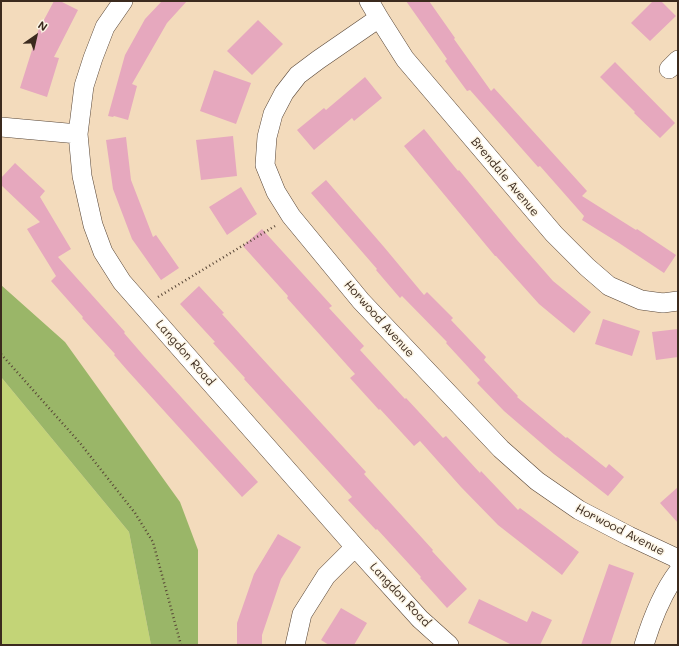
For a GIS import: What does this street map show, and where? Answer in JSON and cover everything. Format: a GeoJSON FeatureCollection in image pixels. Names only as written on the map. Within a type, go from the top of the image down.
{"type":"FeatureCollection","features":[{"type":"Feature","properties":{"kind":"street","name":"Langdon Road"},"geometry":{"type":"LineString","coordinates":[[123,1],[105,27],[93,58],[84,86],[78,134],[82,176],[93,225],[103,252],[122,282],[420,619],[449,645]]}},
{"type":"Feature","properties":{"kind":"street","name":"Brendale Avenue"},"geometry":{"type":"LineString","coordinates":[[368,1],[405,59],[554,234],[587,267],[609,286],[641,300],[663,303],[678,301]]}},
{"type":"Feature","properties":{"kind":"street","name":"Horwood Avenue"},"geometry":{"type":"LineString","coordinates":[[378,18],[298,75],[284,93],[273,114],[267,137],[265,165],[276,192],[291,216],[361,301],[501,449],[536,481],[578,510],[678,560]]}},
{"type":"Feature","properties":{"kind":"street"},"geometry":{"type":"LineString","coordinates":[[1,127],[78,134]]}},
{"type":"Feature","properties":{"kind":"street"},"geometry":{"type":"LineString","coordinates":[[294,645],[302,614],[322,582],[326,576],[356,547]]}},
{"type":"Feature","properties":{"kind":"street"},"geometry":{"type":"LineString","coordinates":[[644,645],[649,628],[659,605],[670,583],[678,572]]}},
{"type":"Feature","properties":{"kind":"path"},"geometry":{"type":"LineString","coordinates":[[144,306],[291,216]]}},
{"type":"Feature","properties":{"kind":"path"},"geometry":{"type":"LineString","coordinates":[[1,354],[80,443],[135,513],[153,542],[181,645]]}},
{"type":"Feature","properties":{"kind":"green space"},"geometry":{"type":"Polygon","coordinates":[[[1,285],[65,342],[180,502],[198,550],[198,645],[151,645],[129,532],[1,377],[1,285]]]}},
{"type":"Feature","properties":{"kind":"green space"},"geometry":{"type":"Polygon","coordinates":[[[1,377],[129,532],[151,645],[1,645],[1,377]]]}},
{"type":"Feature","properties":{"kind":"building"},"geometry":{"type":"Polygon","coordinates":[[[54,1],[60,1],[78,10],[54,57],[59,58],[47,97],[20,88],[38,31],[54,1]]]}},
{"type":"Feature","properties":{"kind":"building"},"geometry":{"type":"Polygon","coordinates":[[[162,1],[187,1],[167,23],[132,84],[137,86],[128,120],[108,116],[125,55],[145,19],[162,1]]]}},
{"type":"Feature","properties":{"kind":"building"},"geometry":{"type":"Polygon","coordinates":[[[406,1],[429,1],[491,91],[494,88],[587,191],[582,196],[636,230],[637,229],[676,255],[664,273],[582,220],[584,216],[540,166],[538,167],[470,90],[467,91],[445,61],[447,59],[406,1]]]}},
{"type":"Feature","properties":{"kind":"building"},"geometry":{"type":"Polygon","coordinates":[[[653,1],[661,1],[676,16],[650,41],[631,23],[653,1]]]}},
{"type":"Feature","properties":{"kind":"building"},"geometry":{"type":"Polygon","coordinates":[[[258,20],[283,44],[252,75],[227,51],[258,20]]]}},
{"type":"Feature","properties":{"kind":"building"},"geometry":{"type":"Polygon","coordinates":[[[615,62],[675,123],[660,138],[600,77],[615,62]]]}},
{"type":"Feature","properties":{"kind":"building"},"geometry":{"type":"Polygon","coordinates":[[[214,70],[251,83],[236,124],[200,111],[214,70]]]}},
{"type":"Feature","properties":{"kind":"building"},"geometry":{"type":"Polygon","coordinates":[[[365,77],[382,98],[354,121],[352,118],[314,150],[297,130],[324,108],[326,110],[365,77]]]}},
{"type":"Feature","properties":{"kind":"building"},"geometry":{"type":"Polygon","coordinates":[[[424,129],[458,171],[459,170],[553,281],[591,312],[574,333],[539,304],[495,256],[404,146],[424,129]]]}},
{"type":"Feature","properties":{"kind":"building"},"geometry":{"type":"Polygon","coordinates":[[[233,136],[237,176],[201,180],[196,140],[233,136]]]}},
{"type":"Feature","properties":{"kind":"building"},"geometry":{"type":"Polygon","coordinates":[[[126,137],[131,180],[153,237],[156,235],[179,268],[161,280],[132,239],[113,189],[106,140],[126,137]]]}},
{"type":"Feature","properties":{"kind":"building"},"geometry":{"type":"Polygon","coordinates":[[[15,163],[45,191],[40,197],[71,249],[58,257],[125,332],[124,333],[143,355],[258,482],[242,497],[127,370],[114,355],[115,354],[51,281],[56,276],[27,229],[40,222],[1,185],[1,178],[15,163]]]}},
{"type":"Feature","properties":{"kind":"building"},"geometry":{"type":"Polygon","coordinates":[[[326,180],[424,295],[427,292],[453,318],[451,320],[486,357],[484,360],[518,396],[517,397],[566,438],[567,437],[606,468],[609,464],[624,477],[608,496],[554,454],[504,411],[477,383],[480,380],[446,343],[447,342],[402,296],[400,298],[376,270],[377,269],[311,193],[326,180]]]}},
{"type":"Feature","properties":{"kind":"building"},"geometry":{"type":"Polygon","coordinates":[[[241,187],[257,214],[227,235],[209,207],[241,187]]]}},
{"type":"Feature","properties":{"kind":"building"},"geometry":{"type":"Polygon","coordinates":[[[262,229],[332,306],[329,308],[364,346],[360,350],[443,438],[446,436],[480,473],[481,471],[518,510],[520,508],[579,552],[562,575],[498,525],[461,487],[420,441],[414,446],[350,378],[355,374],[243,246],[262,229]]]}},
{"type":"Feature","properties":{"kind":"building"},"geometry":{"type":"Polygon","coordinates":[[[199,286],[224,313],[222,314],[366,472],[364,474],[467,589],[447,608],[377,529],[376,530],[348,500],[352,497],[244,379],[245,378],[213,343],[215,342],[180,304],[199,286]]]}},
{"type":"Feature","properties":{"kind":"building"},"geometry":{"type":"Polygon","coordinates":[[[603,319],[640,331],[632,356],[595,344],[603,319]]]}},
{"type":"Feature","properties":{"kind":"building"},"geometry":{"type":"Polygon","coordinates":[[[678,329],[678,357],[656,360],[652,332],[678,329]]]}},
{"type":"Feature","properties":{"kind":"building"},"geometry":{"type":"Polygon","coordinates":[[[678,487],[678,523],[660,503],[678,487]]]}},
{"type":"Feature","properties":{"kind":"building"},"geometry":{"type":"Polygon","coordinates":[[[278,534],[301,547],[281,579],[262,635],[262,645],[237,645],[237,623],[254,574],[278,534]]]}},
{"type":"Feature","properties":{"kind":"building"},"geometry":{"type":"Polygon","coordinates":[[[609,564],[634,573],[610,645],[581,645],[609,564]]]}},
{"type":"Feature","properties":{"kind":"building"},"geometry":{"type":"Polygon","coordinates":[[[479,599],[527,622],[532,611],[552,620],[540,645],[512,645],[468,623],[479,599]]]}},
{"type":"Feature","properties":{"kind":"building"},"geometry":{"type":"Polygon","coordinates":[[[341,608],[367,623],[354,645],[329,645],[321,640],[341,608]]]}}]}
